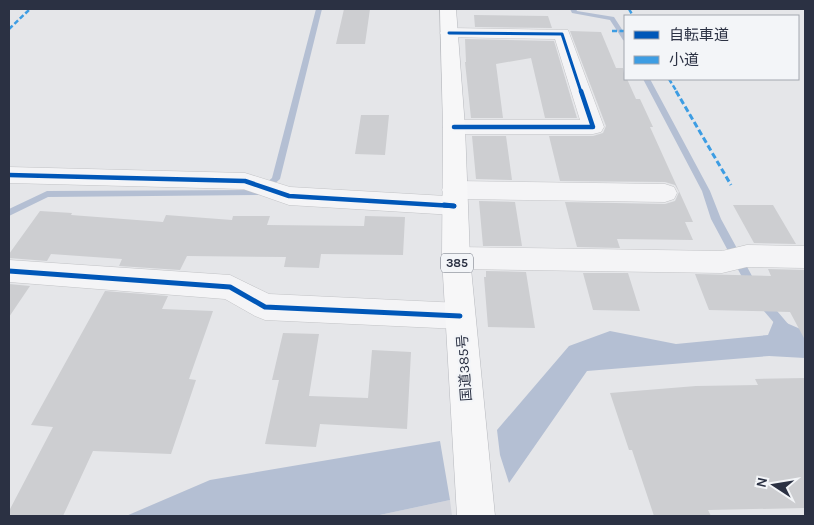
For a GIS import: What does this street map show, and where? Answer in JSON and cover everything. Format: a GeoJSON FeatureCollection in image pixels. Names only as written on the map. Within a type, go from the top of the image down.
{"type":"FeatureCollection","features":[{"type":"Feature","properties":{"kind":"highway","name":"国道385号"},"geometry":{"type":"LineString","coordinates":[[449,21],[454,127],[456,258],[476,516]]}},
{"type":"Feature","properties":{"kind":"street"},"geometry":{"type":"LineString","coordinates":[[449,21],[562,34],[593,126],[454,127]]}},
{"type":"Feature","properties":{"kind":"street"},"geometry":{"type":"LineString","coordinates":[[9,175],[245,181],[289,196],[454,198],[664,193]]}},
{"type":"Feature","properties":{"kind":"street"},"geometry":{"type":"LineString","coordinates":[[456,258],[735,259],[805,257]]}},
{"type":"Feature","properties":{"kind":"street"},"geometry":{"type":"LineString","coordinates":[[9,271],[230,287],[265,307],[460,316]]}},
{"type":"Feature","properties":{"kind":"shaded area"},"geometry":{"type":"Polygon","coordinates":[[[450,500],[452,516],[375,516],[450,500]]]}},
{"type":"Feature","properties":{"kind":"water"},"geometry":{"type":"Polygon","coordinates":[[[775,318],[805,331],[805,358],[769,356],[587,371],[509,483],[500,455],[497,430],[569,346],[610,331],[676,344],[768,335],[775,318]]]}},
{"type":"Feature","properties":{"kind":"water"},"geometry":{"type":"Polygon","coordinates":[[[440,441],[450,500],[375,516],[126,516],[210,480],[440,441]]]}},
{"type":"Feature","properties":{"kind":"building"},"geometry":{"type":"Polygon","coordinates":[[[344,9],[370,9],[365,44],[336,44],[344,9]]]}},
{"type":"Feature","properties":{"kind":"building"},"geometry":{"type":"Polygon","coordinates":[[[474,15],[548,16],[552,28],[475,27],[474,15]]]}},
{"type":"Feature","properties":{"kind":"building"},"geometry":{"type":"Polygon","coordinates":[[[570,31],[601,32],[616,68],[623,68],[624,80],[627,80],[636,99],[640,99],[653,127],[650,127],[693,222],[685,222],[693,240],[617,239],[620,248],[577,247],[565,202],[665,204],[675,201],[679,192],[675,185],[665,182],[560,181],[549,136],[593,136],[603,133],[606,126],[570,31]]]}},
{"type":"Feature","properties":{"kind":"building"},"geometry":{"type":"Polygon","coordinates":[[[465,39],[554,41],[577,118],[545,118],[531,58],[496,64],[503,118],[471,118],[465,62],[465,39]]]}},
{"type":"Feature","properties":{"kind":"building"},"geometry":{"type":"Polygon","coordinates":[[[361,115],[389,115],[385,155],[355,154],[361,115]]]}},
{"type":"Feature","properties":{"kind":"building"},"geometry":{"type":"Polygon","coordinates":[[[472,136],[506,136],[512,180],[476,179],[472,136]]]}},
{"type":"Feature","properties":{"kind":"building"},"geometry":{"type":"Polygon","coordinates":[[[479,201],[515,202],[522,246],[483,246],[479,201]]]}},
{"type":"Feature","properties":{"kind":"building"},"geometry":{"type":"Polygon","coordinates":[[[733,205],[773,205],[796,244],[754,243],[733,205]]]}},
{"type":"Feature","properties":{"kind":"building"},"geometry":{"type":"Polygon","coordinates":[[[40,211],[163,222],[166,215],[232,220],[233,216],[270,216],[267,225],[364,226],[365,216],[405,217],[403,255],[321,254],[319,268],[284,267],[286,257],[187,256],[180,270],[119,266],[122,259],[51,254],[47,261],[9,258],[9,254],[40,211]]]}},
{"type":"Feature","properties":{"kind":"building"},"geometry":{"type":"Polygon","coordinates":[[[768,269],[805,270],[805,340],[790,312],[709,310],[695,274],[771,276],[768,269]]]}},
{"type":"Feature","properties":{"kind":"building"},"geometry":{"type":"Polygon","coordinates":[[[486,271],[526,272],[535,328],[488,327],[484,277],[486,277],[486,271]]]}},
{"type":"Feature","properties":{"kind":"building"},"geometry":{"type":"Polygon","coordinates":[[[583,273],[628,273],[640,311],[593,310],[583,273]]]}},
{"type":"Feature","properties":{"kind":"building"},"geometry":{"type":"Polygon","coordinates":[[[9,284],[30,286],[9,317],[9,284]]]}},
{"type":"Feature","properties":{"kind":"building"},"geometry":{"type":"Polygon","coordinates":[[[105,291],[168,296],[162,309],[213,311],[189,379],[196,380],[171,454],[93,451],[63,516],[9,516],[9,511],[53,427],[31,425],[105,291]]]}},
{"type":"Feature","properties":{"kind":"building"},"geometry":{"type":"Polygon","coordinates":[[[283,333],[319,334],[309,396],[368,398],[372,350],[411,352],[407,429],[320,424],[316,447],[265,444],[279,380],[272,380],[283,333]]]}},
{"type":"Feature","properties":{"kind":"building"},"geometry":{"type":"Polygon","coordinates":[[[805,378],[805,508],[708,510],[711,516],[654,516],[632,450],[629,450],[610,393],[696,386],[758,385],[755,379],[805,378]]]}},
{"type":"Feature","properties":{"kind":"waterway"},"geometry":{"type":"LineString","coordinates":[[9,213],[47,194],[259,193],[276,179],[319,9]]}},
{"type":"Feature","properties":{"kind":"waterway"},"geometry":{"type":"LineString","coordinates":[[573,9],[574,12],[612,18],[624,37]]}},
{"type":"Feature","properties":{"kind":"waterway"},"geometry":{"type":"LineString","coordinates":[[647,80],[706,191],[716,219],[753,287]]}},
{"type":"Feature","properties":{"kind":"waterway"},"geometry":{"type":"LineString","coordinates":[[762,301],[785,328]]}},
{"type":"Feature","properties":{"kind":"marked path"},"geometry":{"type":"LineString","coordinates":[[9,29],[30,9]]}},
{"type":"Feature","properties":{"kind":"marked path"},"geometry":{"type":"LineString","coordinates":[[629,9],[632,15]]}},
{"type":"Feature","properties":{"kind":"marked path"},"geometry":{"type":"LineString","coordinates":[[612,31],[624,31]]}},
{"type":"Feature","properties":{"kind":"marked path"},"geometry":{"type":"LineString","coordinates":[[670,80],[731,185]]}},
{"type":"Feature","properties":{"kind":"cycle path"},"geometry":{"type":"LineString","coordinates":[[449,33],[562,34],[593,127],[454,127]]}},
{"type":"Feature","properties":{"kind":"cycle path"},"geometry":{"type":"LineString","coordinates":[[9,175],[245,181],[289,196],[454,206]]}},
{"type":"Feature","properties":{"kind":"cycle path"},"geometry":{"type":"LineString","coordinates":[[9,271],[230,287],[265,307],[460,316]]}}]}
